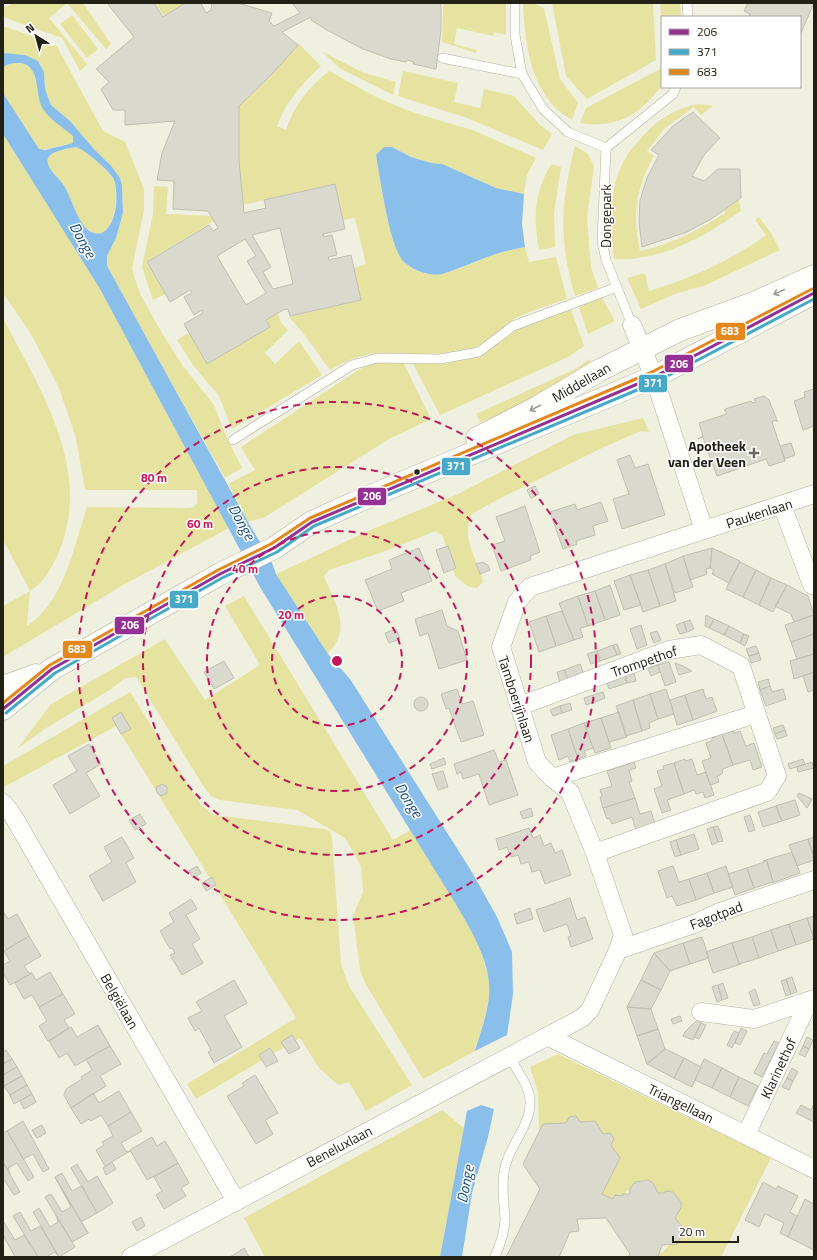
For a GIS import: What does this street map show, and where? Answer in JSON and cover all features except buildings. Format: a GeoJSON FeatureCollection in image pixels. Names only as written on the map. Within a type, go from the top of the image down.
{"type":"FeatureCollection","features":[{"type":"Feature","properties":{"kind":"main road","name":"Middellaan"},"geometry":{"type":"LineString","coordinates":[[354,503],[538,407],[598,371],[641,349],[680,330],[756,302],[814,276]]}},
{"type":"Feature","properties":{"kind":"main road","name":"Middellaan"},"geometry":{"type":"LineString","coordinates":[[3,687],[52,669],[220,574],[274,548],[312,522],[654,377],[814,293]]}},
{"type":"Feature","properties":{"kind":"main road","name":"Middellaan"},"geometry":{"type":"LineString","coordinates":[[3,709],[52,669]]}},
{"type":"Feature","properties":{"kind":"street","name":"Dongepark"},"geometry":{"type":"LineString","coordinates":[[632,325],[654,377]]}},
{"type":"Feature","properties":{"kind":"street"},"geometry":{"type":"LineString","coordinates":[[654,377],[704,530]]}},
{"type":"Feature","properties":{"kind":"street","name":"Paukenlaan"},"geometry":{"type":"LineString","coordinates":[[704,530],[782,506],[814,494]]}},
{"type":"Feature","properties":{"kind":"street"},"geometry":{"type":"LineString","coordinates":[[782,506],[812,585]]}},
{"type":"Feature","properties":{"kind":"street","name":"Tamboerijnlaan"},"geometry":{"type":"LineString","coordinates":[[547,1036],[582,1018],[590,1010],[618,950],[623,935],[595,853],[570,792],[552,778],[537,762],[501,647],[517,602],[530,587],[704,530]]}},
{"type":"Feature","properties":{"kind":"street","name":"Trompethof"},"geometry":{"type":"LineString","coordinates":[[520,706],[669,650],[701,645],[741,666],[777,776],[767,792],[595,853]]}},
{"type":"Feature","properties":{"kind":"street"},"geometry":{"type":"LineString","coordinates":[[552,778],[756,714]]}},
{"type":"Feature","properties":{"kind":"street","name":"Belgiëlaan"},"geometry":{"type":"LineString","coordinates":[[3,803],[12,814],[236,1201]]}},
{"type":"Feature","properties":{"kind":"street","name":"Fagotpad"},"geometry":{"type":"LineString","coordinates":[[618,950],[694,924],[720,912],[814,880]]}},
{"type":"Feature","properties":{"kind":"street","name":"Klarinethof"},"geometry":{"type":"LineString","coordinates":[[701,1012],[754,1019],[812,1000]]}},
{"type":"Feature","properties":{"kind":"street","name":"Klarinethof"},"geometry":{"type":"LineString","coordinates":[[746,1135],[812,1000]]}},
{"type":"Feature","properties":{"kind":"street","name":"Beneluxlaan"},"geometry":{"type":"LineString","coordinates":[[131,1257],[547,1036]]}},
{"type":"Feature","properties":{"kind":"street","name":"Triangellaan"},"geometry":{"type":"LineString","coordinates":[[547,1036],[814,1170]]}},
{"type":"Feature","properties":{"kind":"lane"},"geometry":{"type":"LineString","coordinates":[[515,3],[515,34],[522,74],[543,109],[568,132],[606,148],[673,94],[676,88]]}},
{"type":"Feature","properties":{"kind":"lane"},"geometry":{"type":"LineString","coordinates":[[687,3],[688,16]]}},
{"type":"Feature","properties":{"kind":"lane"},"geometry":{"type":"LineString","coordinates":[[442,58],[522,74]]}},
{"type":"Feature","properties":{"kind":"lane","name":"Dongepark"},"geometry":{"type":"LineString","coordinates":[[606,148],[602,241],[606,260],[632,325]]}},
{"type":"Feature","properties":{"kind":"lane"},"geometry":{"type":"LineString","coordinates":[[233,440],[352,365],[378,358],[440,359],[479,352],[513,326],[617,287]]}},
{"type":"Feature","properties":{"kind":"lane"},"geometry":{"type":"LineString","coordinates":[[495,1257],[501,1244],[505,1220],[502,1185],[505,1166],[530,1115],[531,1101],[509,1056]]}},
{"type":"Feature","properties":{"kind":"shaded area"},"geometry":{"type":"Polygon","coordinates":[[[14,3],[67,3],[49,18],[87,64],[80,71],[62,38],[3,17],[3,4],[5,7],[14,3]]]}},
{"type":"Feature","properties":{"kind":"shaded area"},"geometry":{"type":"Polygon","coordinates":[[[67,3],[83,3],[111,44],[106,49],[67,3]]]}},
{"type":"Feature","properties":{"kind":"shaded area"},"geometry":{"type":"Polygon","coordinates":[[[155,3],[186,3],[164,16],[155,3]]]}},
{"type":"Feature","properties":{"kind":"shaded area"},"geometry":{"type":"Polygon","coordinates":[[[443,3],[506,3],[506,35],[494,32],[493,36],[457,28],[454,44],[477,50],[476,53],[442,42],[443,3]]]}},
{"type":"Feature","properties":{"kind":"shaded area"},"geometry":{"type":"Polygon","coordinates":[[[523,3],[533,3],[544,8],[560,79],[578,103],[572,120],[558,110],[547,98],[539,84],[529,53],[523,3]]]}},
{"type":"Feature","properties":{"kind":"shaded area"},"geometry":{"type":"Polygon","coordinates":[[[552,3],[653,3],[656,60],[587,99],[566,76],[552,3]]]}},
{"type":"Feature","properties":{"kind":"shaded area"},"geometry":{"type":"Polygon","coordinates":[[[660,3],[680,3],[681,16],[661,16],[660,3]]]}},
{"type":"Feature","properties":{"kind":"shaded area"},"geometry":{"type":"Polygon","coordinates":[[[72,15],[98,49],[87,58],[60,24],[72,15]]]}},
{"type":"Feature","properties":{"kind":"shaded area"},"geometry":{"type":"Polygon","coordinates":[[[3,26],[56,45],[103,131],[125,142],[144,189],[144,210],[132,269],[140,294],[162,333],[183,366],[214,405],[226,436],[242,468],[225,478],[106,266],[107,256],[116,238],[123,213],[122,185],[120,178],[70,121],[51,105],[45,89],[44,72],[38,61],[25,55],[3,53],[3,26]]]}},
{"type":"Feature","properties":{"kind":"shaded area"},"geometry":{"type":"Polygon","coordinates":[[[299,44],[321,66],[295,93],[277,126],[286,130],[298,104],[303,97],[329,71],[376,97],[409,111],[475,131],[536,158],[527,175],[524,194],[496,188],[442,164],[431,163],[411,157],[392,147],[376,155],[393,241],[398,253],[407,265],[426,274],[437,275],[456,270],[496,254],[525,247],[529,262],[556,257],[567,299],[522,315],[510,322],[482,344],[458,353],[437,355],[377,353],[349,360],[330,370],[303,333],[289,317],[361,300],[354,268],[366,264],[355,218],[343,220],[335,184],[243,205],[239,164],[239,106],[269,78],[299,44]]]}},
{"type":"Feature","properties":{"kind":"shaded area"},"geometry":{"type":"Polygon","coordinates":[[[321,51],[362,72],[396,82],[393,95],[341,69],[321,51]]]}},
{"type":"Feature","properties":{"kind":"shaded area"},"geometry":{"type":"Polygon","coordinates":[[[8,64],[24,64],[33,70],[41,104],[48,114],[73,136],[73,143],[42,150],[38,148],[3,93],[3,68],[8,64]]]}},
{"type":"Feature","properties":{"kind":"shaded area"},"geometry":{"type":"Polygon","coordinates":[[[661,69],[661,84],[656,93],[644,106],[628,117],[610,123],[580,123],[586,108],[661,69]]]}},
{"type":"Feature","properties":{"kind":"shaded area"},"geometry":{"type":"Polygon","coordinates":[[[403,71],[458,83],[454,102],[480,108],[484,89],[514,96],[540,125],[552,134],[543,150],[467,118],[398,96],[403,71]]]}},
{"type":"Feature","properties":{"kind":"shaded area"},"geometry":{"type":"Polygon","coordinates":[[[699,104],[713,106],[701,115],[694,107],[665,128],[647,151],[654,156],[643,179],[637,202],[636,226],[640,251],[673,241],[695,231],[725,213],[725,210],[739,200],[741,211],[712,230],[681,246],[648,256],[631,259],[614,259],[611,221],[613,195],[619,170],[625,159],[642,137],[654,125],[675,111],[699,104]]]}},
{"type":"Feature","properties":{"kind":"shaded area"},"geometry":{"type":"Polygon","coordinates":[[[3,134],[100,289],[229,528],[125,584],[3,657],[3,606],[30,591],[27,626],[40,616],[59,588],[66,572],[87,507],[194,507],[197,503],[197,490],[85,490],[76,438],[59,388],[31,334],[3,293],[3,134]]]}},
{"type":"Feature","properties":{"kind":"shaded area"},"geometry":{"type":"Polygon","coordinates":[[[575,146],[588,154],[594,166],[587,218],[591,267],[598,288],[575,296],[566,257],[563,221],[564,203],[575,146]]]}},
{"type":"Feature","properties":{"kind":"shaded area"},"geometry":{"type":"Polygon","coordinates":[[[76,147],[85,152],[102,166],[111,175],[115,185],[116,200],[113,216],[107,229],[102,233],[94,233],[82,224],[63,184],[48,165],[48,158],[53,153],[76,147]]]}},
{"type":"Feature","properties":{"kind":"shaded area"},"geometry":{"type":"Polygon","coordinates":[[[551,164],[561,167],[554,213],[555,247],[539,250],[536,226],[536,206],[541,185],[551,164]]]}},
{"type":"Feature","properties":{"kind":"shaded area"},"geometry":{"type":"Polygon","coordinates":[[[154,186],[168,187],[166,214],[210,216],[214,221],[146,262],[165,294],[153,300],[142,267],[153,214],[154,186]]]}},
{"type":"Feature","properties":{"kind":"shaded area"},"geometry":{"type":"Polygon","coordinates":[[[759,217],[771,233],[780,250],[706,285],[675,294],[641,309],[627,278],[645,273],[649,291],[710,268],[739,253],[766,235],[755,220],[759,217]]]}},
{"type":"Feature","properties":{"kind":"shaded area"},"geometry":{"type":"Polygon","coordinates":[[[601,296],[615,321],[588,334],[578,305],[601,296]]]}},
{"type":"Feature","properties":{"kind":"shaded area"},"geometry":{"type":"Polygon","coordinates":[[[570,307],[584,346],[568,357],[440,415],[413,364],[447,363],[480,356],[526,323],[570,307]]]}},
{"type":"Feature","properties":{"kind":"shaded area"},"geometry":{"type":"Polygon","coordinates":[[[278,314],[281,323],[288,330],[265,353],[275,364],[299,341],[322,375],[232,429],[219,396],[193,365],[177,340],[188,333],[208,364],[270,327],[266,320],[278,314]]]}},
{"type":"Feature","properties":{"kind":"shaded area"},"geometry":{"type":"Polygon","coordinates":[[[3,318],[45,400],[57,428],[65,457],[70,486],[69,516],[61,547],[45,578],[30,591],[3,540],[3,318]]]}},
{"type":"Feature","properties":{"kind":"shaded area"},"geometry":{"type":"Polygon","coordinates":[[[590,359],[593,366],[502,415],[480,422],[476,414],[575,369],[590,359]]]}},
{"type":"Feature","properties":{"kind":"shaded area"},"geometry":{"type":"Polygon","coordinates":[[[382,361],[403,362],[431,419],[389,439],[265,517],[248,522],[228,484],[255,470],[241,447],[365,366],[382,361]]]}},
{"type":"Feature","properties":{"kind":"shaded area"},"geometry":{"type":"Polygon","coordinates":[[[643,418],[649,432],[641,431],[604,447],[472,514],[469,523],[469,540],[483,582],[477,588],[469,587],[455,576],[443,537],[436,531],[380,553],[329,570],[324,576],[339,613],[340,628],[337,641],[328,654],[276,574],[373,529],[458,494],[573,435],[643,418]]]}},
{"type":"Feature","properties":{"kind":"shaded area"},"geometry":{"type":"Polygon","coordinates":[[[244,596],[393,840],[410,830],[462,911],[483,957],[488,978],[489,998],[485,1018],[475,1051],[423,1079],[365,983],[360,970],[353,916],[363,892],[361,866],[345,838],[297,810],[220,800],[211,796],[136,677],[125,678],[111,689],[43,730],[17,749],[51,704],[165,639],[205,700],[260,665],[225,606],[244,596]]]}},
{"type":"Feature","properties":{"kind":"shaded area"},"geometry":{"type":"Polygon","coordinates":[[[130,692],[201,805],[214,815],[325,829],[330,832],[332,838],[341,964],[349,986],[412,1085],[366,1111],[349,1082],[338,1085],[319,1068],[300,1038],[196,1099],[187,1084],[296,1018],[116,726],[4,787],[3,785],[3,766],[130,692]]]}},
{"type":"Feature","properties":{"kind":"shaded area"},"geometry":{"type":"Polygon","coordinates":[[[558,1054],[771,1158],[721,1257],[645,1257],[647,1255],[663,1252],[675,1238],[658,1202],[648,1190],[627,1190],[620,1203],[589,1206],[587,1126],[539,1131],[538,1092],[530,1067],[558,1054]]]}},
{"type":"Feature","properties":{"kind":"shaded area"},"geometry":{"type":"Polygon","coordinates":[[[442,1110],[464,1128],[440,1257],[265,1257],[244,1218],[442,1110]]]}},
{"type":"Feature","properties":{"kind":"water","name":"Donge"},"geometry":{"type":"Polygon","coordinates":[[[3,53],[25,55],[38,61],[44,72],[45,89],[51,105],[70,121],[93,148],[112,167],[120,178],[122,185],[123,213],[116,238],[107,256],[107,266],[248,522],[271,560],[276,574],[328,654],[350,679],[470,869],[497,917],[512,952],[513,994],[507,1035],[475,1051],[487,1011],[489,985],[488,973],[475,938],[457,906],[260,587],[100,289],[3,134],[3,93],[39,149],[45,150],[73,143],[73,136],[53,120],[43,109],[40,103],[35,75],[32,69],[27,65],[20,63],[7,65],[3,68],[3,53]],[[73,147],[53,153],[48,158],[48,165],[67,190],[83,224],[88,230],[94,233],[102,233],[107,229],[114,216],[116,209],[116,186],[112,176],[91,156],[80,149],[73,147]]]}},
{"type":"Feature","properties":{"kind":"water"},"geometry":{"type":"Polygon","coordinates":[[[384,147],[392,147],[411,157],[431,163],[442,164],[496,188],[524,194],[522,224],[525,247],[496,254],[455,270],[437,275],[426,274],[407,264],[398,253],[389,226],[376,155],[384,147]]]}},
{"type":"Feature","properties":{"kind":"water","name":"Donge"},"geometry":{"type":"Polygon","coordinates":[[[481,1105],[494,1109],[488,1137],[472,1193],[462,1257],[440,1257],[467,1111],[481,1105]]]}},
{"type":"Feature","properties":{"kind":"transit line","name":"683"},"geometry":{"type":"LineString","coordinates":[[3,703],[50,665],[218,570],[271,544],[310,518],[652,372],[812,289]]}},
{"type":"Feature","properties":{"kind":"transit line","name":"206"},"geometry":{"type":"LineString","coordinates":[[3,709],[52,669],[220,574],[274,548],[312,522],[654,377],[814,293]]}},
{"type":"Feature","properties":{"kind":"transit line","name":"371"},"geometry":{"type":"LineString","coordinates":[[6,713],[55,673],[222,578],[277,552],[314,526],[656,382],[814,299]]}},
{"type":"Feature","properties":{"kind":"place","name":"Apotheek van der Veen"},"geometry":{"type":"Point","coordinates":[754,453]}}]}
